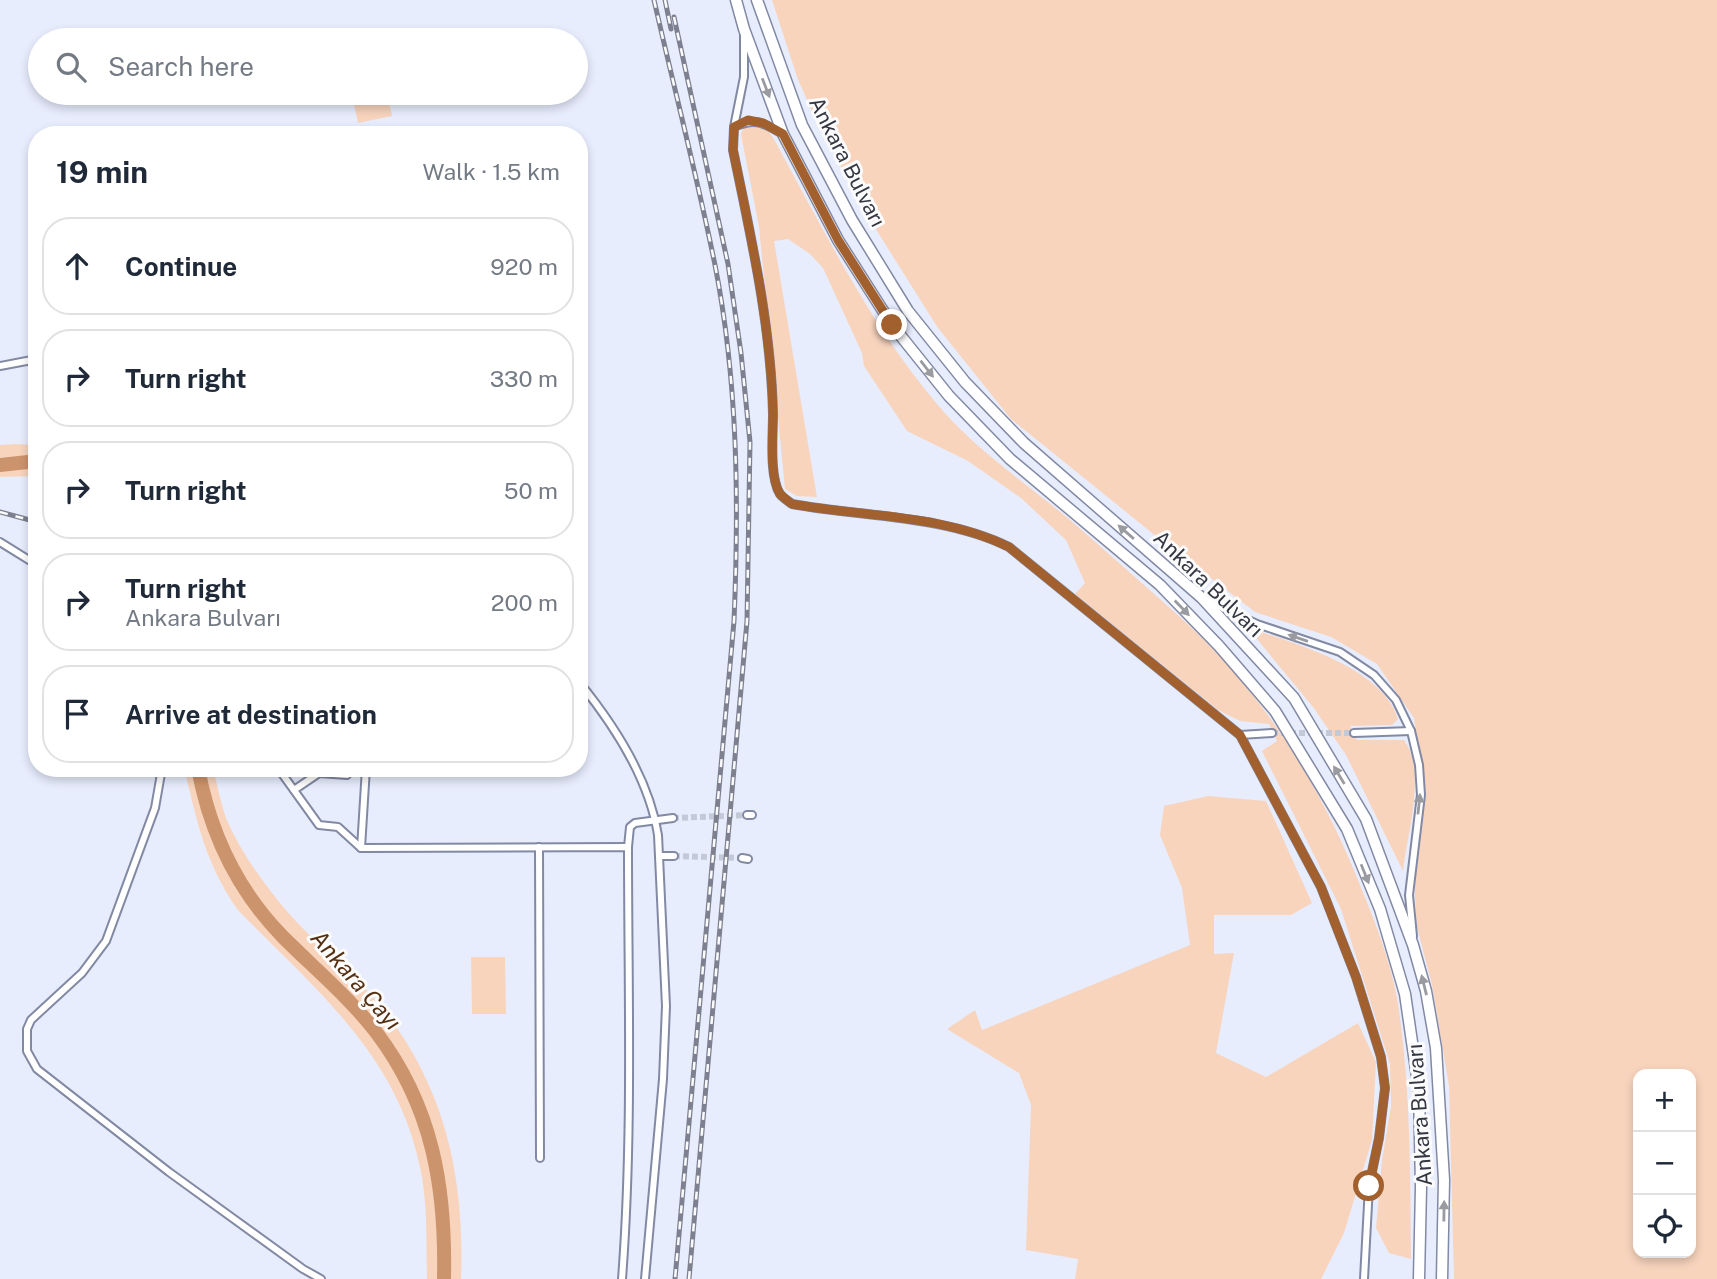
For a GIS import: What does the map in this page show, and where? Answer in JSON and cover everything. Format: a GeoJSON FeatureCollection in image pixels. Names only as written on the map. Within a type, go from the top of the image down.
{"type":"FeatureCollection","features":[{"type":"Feature","properties":{"kind":"main road","name":"Ankara Bulvarı"},"geometry":{"type":"LineString","coordinates":[[736,0],[783,134],[838,240],[892,325],[949,396],[1010,459],[1160,585],[1219,646],[1275,711],[1347,829],[1380,909],[1405,994],[1419,1090],[1419,1279]]}},
{"type":"Feature","properties":{"kind":"main road","name":"Ankara Bulvarı"},"geometry":{"type":"LineString","coordinates":[[757,0],[802,125],[852,220],[908,311],[965,382],[1024,443],[1202,598],[1294,698],[1366,819],[1413,945],[1430,1014],[1441,1104],[1444,1180],[1442,1279]]}},
{"type":"Feature","properties":{"kind":"street"},"geometry":{"type":"LineString","coordinates":[[744,29],[744,77],[734,127],[733,150],[768,344],[774,469],[779,493],[792,504],[963,530],[1009,547],[1240,735],[1321,887],[1356,977],[1381,1057],[1385,1088],[1379,1138],[1369,1186],[1364,1279]]}},
{"type":"Feature","properties":{"kind":"street"},"geometry":{"type":"LineString","coordinates":[[734,127],[748,120],[763,123],[783,134]]}},
{"type":"Feature","properties":{"kind":"street"},"geometry":{"type":"LineString","coordinates":[[0,366],[28,361]]}},
{"type":"Feature","properties":{"kind":"street"},"geometry":{"type":"LineString","coordinates":[[0,542],[28,559]]}},
{"type":"Feature","properties":{"kind":"street"},"geometry":{"type":"LineString","coordinates":[[1202,598],[1257,624],[1340,652],[1374,675],[1396,700],[1411,731],[1419,765],[1421,795],[1409,895],[1413,945]]}},
{"type":"Feature","properties":{"kind":"street"},"geometry":{"type":"LineString","coordinates":[[588,693],[623,744],[656,819],[660,856],[666,1006],[663,1079],[645,1279]]}},
{"type":"Feature","properties":{"kind":"street"},"geometry":{"type":"LineString","coordinates":[[1354,733],[1411,731]]}},
{"type":"Feature","properties":{"kind":"street"},"geometry":{"type":"LineString","coordinates":[[1240,735],[1272,733]]}},
{"type":"Feature","properties":{"kind":"street"},"geometry":{"type":"LineString","coordinates":[[160,777],[155,808],[106,941],[82,973],[31,1020],[25,1040],[27,1051],[37,1069],[158,1164],[303,1269],[321,1279]]}},
{"type":"Feature","properties":{"kind":"street"},"geometry":{"type":"LineString","coordinates":[[285,777],[319,825],[338,827],[361,848],[628,847]]}},
{"type":"Feature","properties":{"kind":"street"},"geometry":{"type":"LineString","coordinates":[[294,790],[313,777]]}},
{"type":"Feature","properties":{"kind":"street"},"geometry":{"type":"LineString","coordinates":[[361,848],[365,777]]}},
{"type":"Feature","properties":{"kind":"street"},"geometry":{"type":"LineString","coordinates":[[622,1279],[626,1231],[630,827],[635,823],[673,818]]}},
{"type":"Feature","properties":{"kind":"street"},"geometry":{"type":"LineString","coordinates":[[539,847],[540,1158]]}},
{"type":"Feature","properties":{"kind":"street"},"geometry":{"type":"LineString","coordinates":[[660,856],[674,856]]}},
{"type":"Feature","properties":{"kind":"shaded area"},"geometry":{"type":"Polygon","coordinates":[[[772,0],[1717,0],[1717,1279],[1454,1279],[1449,1086],[1432,985],[1417,927],[1414,883],[1416,850],[1426,795],[1414,718],[1377,664],[1331,637],[1255,612],[1011,419],[938,328],[865,212],[813,114],[797,77],[772,0]]]}},
{"type":"Feature","properties":{"kind":"shaded area"},"geometry":{"type":"Polygon","coordinates":[[[354,105],[390,105],[392,116],[358,123],[354,105]]]}},
{"type":"Feature","properties":{"kind":"shaded area"},"geometry":{"type":"Polygon","coordinates":[[[750,124],[768,130],[870,310],[913,374],[937,404],[984,450],[1069,519],[1211,647],[1265,711],[1310,781],[1348,856],[1364,895],[1384,948],[1395,990],[1408,1099],[1411,1259],[1389,1253],[1376,1228],[1382,1160],[1391,1106],[1390,1064],[1341,909],[1262,751],[1277,741],[1269,724],[1240,721],[1218,710],[1075,594],[1085,583],[1066,540],[1021,498],[968,461],[907,431],[864,366],[862,353],[823,268],[810,254],[788,239],[774,241],[817,497],[797,496],[785,489],[759,227],[741,134],[744,126],[750,124]]]}},
{"type":"Feature","properties":{"kind":"shaded area"},"geometry":{"type":"Polygon","coordinates":[[[0,445],[28,445],[28,476],[0,477],[0,445]]]}},
{"type":"Feature","properties":{"kind":"shaded area"},"geometry":{"type":"Polygon","coordinates":[[[1247,627],[1311,649],[1356,671],[1375,685],[1389,701],[1398,719],[1392,725],[1350,726],[1357,740],[1404,740],[1411,753],[1414,768],[1414,804],[1403,871],[1346,755],[1313,707],[1247,627]]]}},
{"type":"Feature","properties":{"kind":"shaded area"},"geometry":{"type":"Polygon","coordinates":[[[186,777],[215,777],[229,825],[254,869],[296,921],[379,1004],[402,1035],[435,1100],[446,1134],[459,1204],[461,1279],[427,1279],[423,1181],[408,1126],[392,1089],[372,1056],[348,1025],[237,909],[209,858],[186,777]]]}},
{"type":"Feature","properties":{"kind":"shaded area"},"geometry":{"type":"Polygon","coordinates":[[[1208,796],[1266,801],[1312,903],[1291,915],[1214,915],[1214,954],[1234,953],[1216,1053],[1266,1077],[1358,1023],[1376,1062],[1372,1140],[1344,1233],[1321,1279],[1075,1279],[1078,1259],[1026,1250],[1031,1105],[1019,1073],[947,1029],[975,1010],[982,1030],[1190,945],[1182,888],[1160,835],[1164,806],[1208,796]]]}},
{"type":"Feature","properties":{"kind":"shaded area"},"geometry":{"type":"Polygon","coordinates":[[[471,957],[505,957],[506,1014],[472,1014],[471,957]]]}},
{"type":"Feature","properties":{"kind":"waterway","name":"Ankara Çayı"},"geometry":{"type":"LineString","coordinates":[[0,465],[28,462]]}},
{"type":"Feature","properties":{"kind":"waterway","name":"Ankara Çayı"},"geometry":{"type":"LineString","coordinates":[[200,777],[218,838],[252,900],[283,937],[366,1019],[395,1060],[411,1089],[423,1119],[438,1181],[444,1279]]}},
{"type":"Feature","properties":{"kind":"tunnel"},"geometry":{"type":"LineString","coordinates":[[1272,733],[1354,733]]}},
{"type":"Feature","properties":{"kind":"tunnel"},"geometry":{"type":"LineString","coordinates":[[673,818],[747,815]]}},
{"type":"Feature","properties":{"kind":"tunnel"},"geometry":{"type":"LineString","coordinates":[[674,856],[742,858]]}},
{"type":"Feature","properties":{"kind":"railway"},"geometry":{"type":"LineString","coordinates":[[654,0],[701,198],[723,309],[732,398],[736,487],[734,621],[675,1279]]}},
{"type":"Feature","properties":{"kind":"railway"},"geometry":{"type":"LineString","coordinates":[[665,0],[671,29]]}},
{"type":"Feature","properties":{"kind":"railway"},"geometry":{"type":"LineString","coordinates":[[674,17],[728,264],[750,442],[747,621],[689,1279]]}},
{"type":"Feature","properties":{"kind":"railway"},"geometry":{"type":"LineString","coordinates":[[0,512],[28,520]]}},
{"type":"Feature","properties":{"kind":"route"},"geometry":{"type":"LineString","coordinates":[[892,325],[838,240],[783,134],[763,123],[748,120],[734,127],[733,150],[768,344],[774,469],[779,493],[792,504],[963,530],[1009,547],[1240,735],[1321,887],[1356,977],[1381,1057],[1385,1088],[1379,1138],[1369,1186]]}}]}
